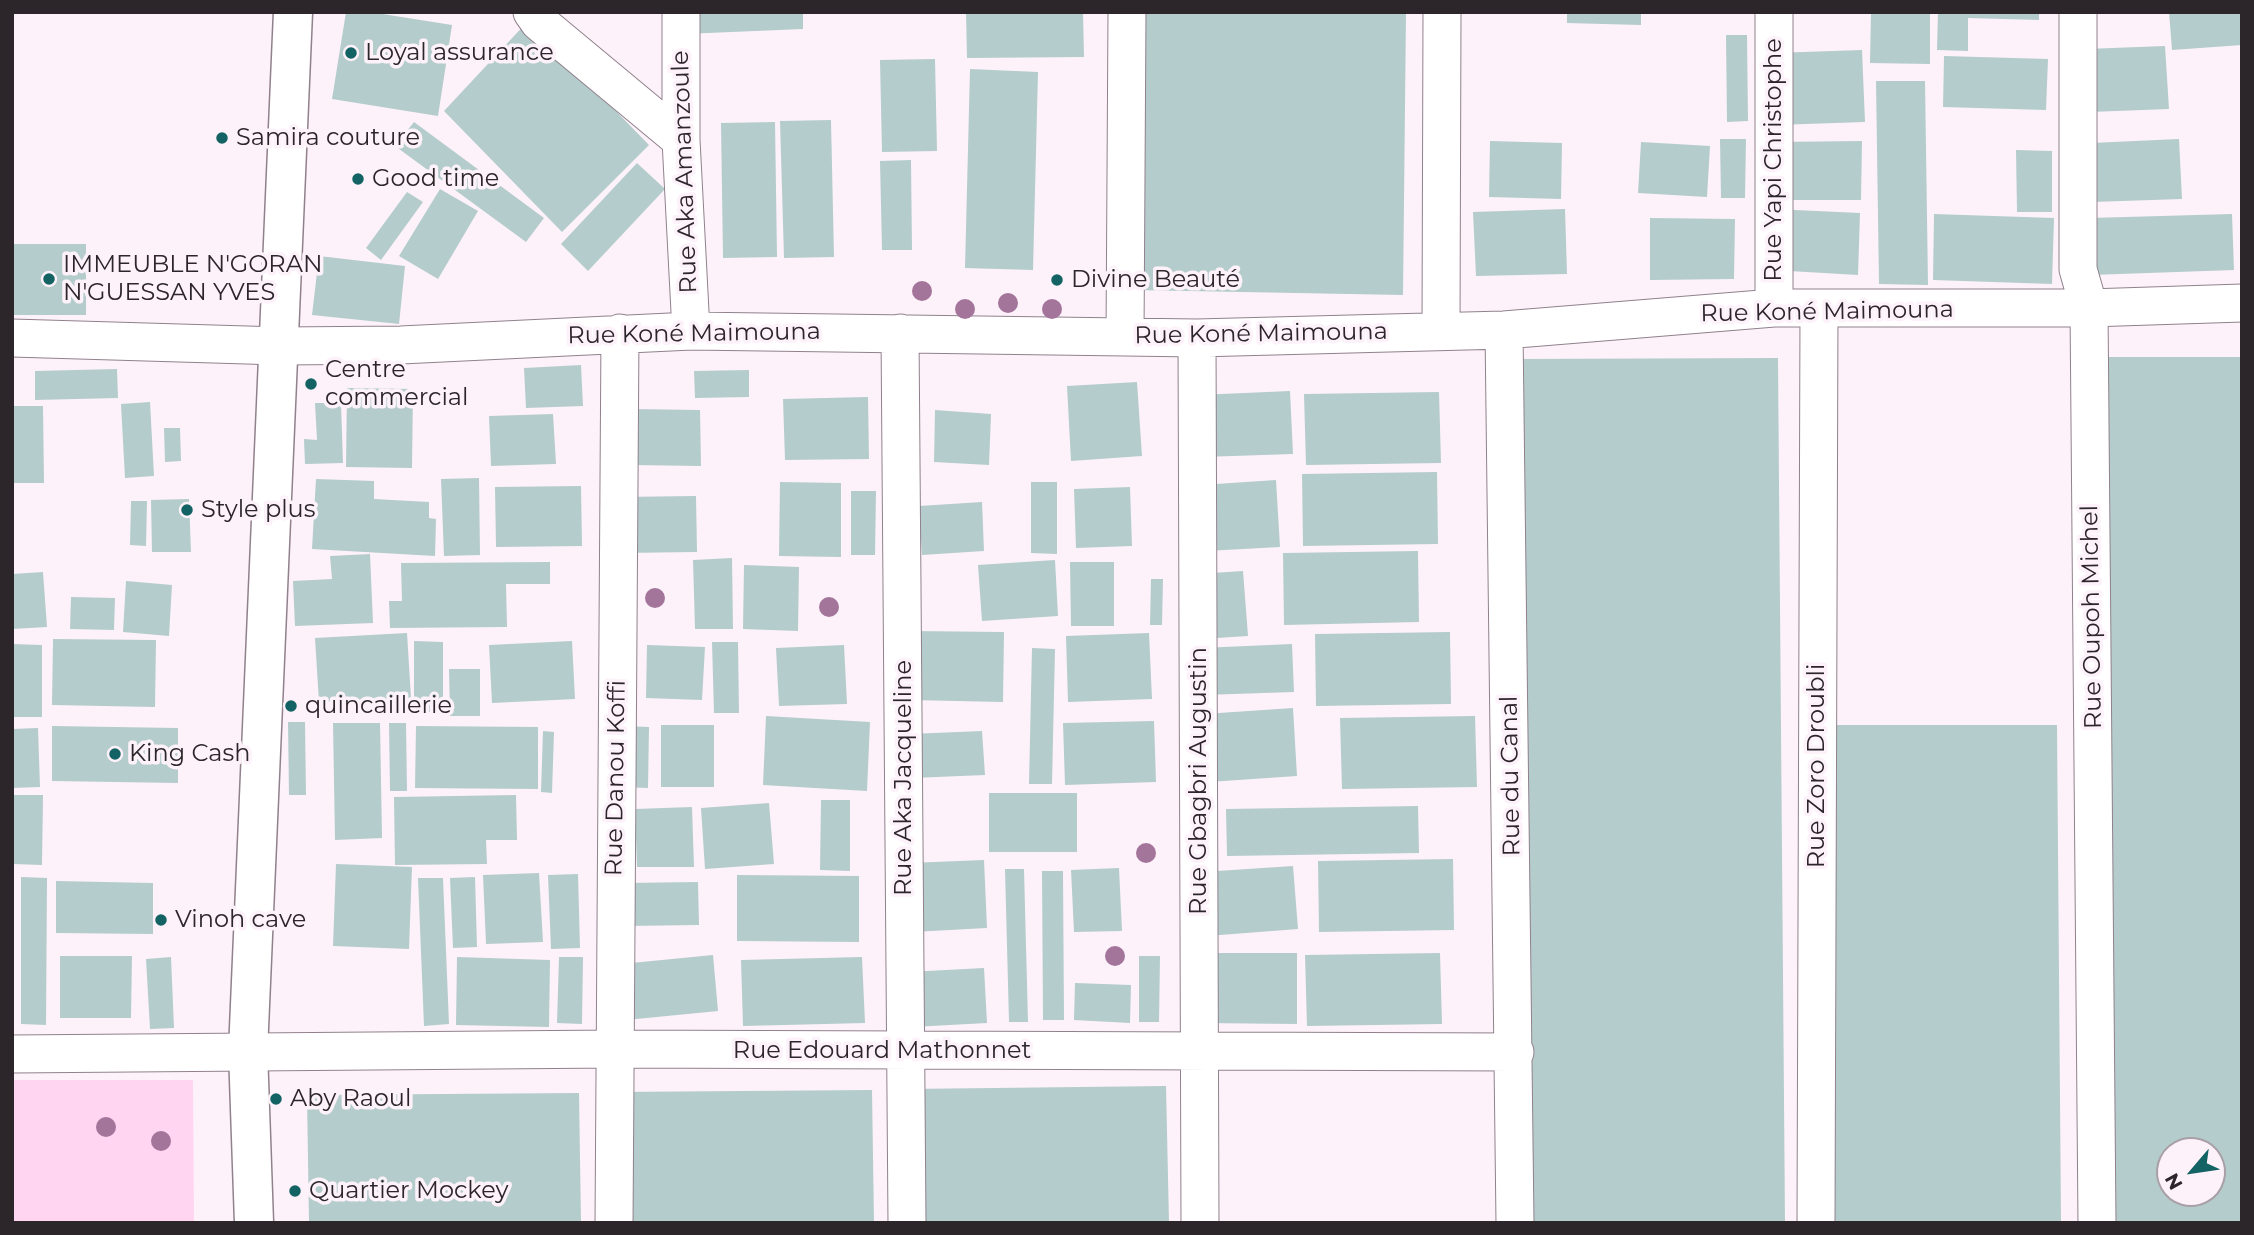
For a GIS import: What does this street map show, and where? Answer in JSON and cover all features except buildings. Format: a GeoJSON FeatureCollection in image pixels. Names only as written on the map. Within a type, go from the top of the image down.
{"type":"FeatureCollection","features":[{"type":"Feature","properties":{"kind":"street"},"geometry":{"type":"LineString","coordinates":[[254,1223],[248,1051],[293,12]]}},
{"type":"Feature","properties":{"kind":"street"},"geometry":{"type":"LineString","coordinates":[[531,12],[539,22],[681,140]]}},
{"type":"Feature","properties":{"kind":"street","name":"Rue Aka Amanzoule"},"geometry":{"type":"LineString","coordinates":[[681,12],[681,140],[691,331]]}},
{"type":"Feature","properties":{"kind":"street"},"geometry":{"type":"LineString","coordinates":[[1125,337],[1127,12]]}},
{"type":"Feature","properties":{"kind":"street"},"geometry":{"type":"LineString","coordinates":[[1441,330],[1442,12]]}},
{"type":"Feature","properties":{"kind":"street","name":"Rue Yapi Christophe"},"geometry":{"type":"LineString","coordinates":[[1774,12],[1774,308]]}},
{"type":"Feature","properties":{"kind":"street","name":"Rue Oupoh Michel"},"geometry":{"type":"LineString","coordinates":[[2078,12],[2078,269],[2089,308],[2097,1223]]}},
{"type":"Feature","properties":{"kind":"street","name":"Rue Koné Maimouna"},"geometry":{"type":"LineString","coordinates":[[12,338],[280,346],[401,345],[691,331],[1197,338],[1504,330],[1774,308],[2089,308],[2242,303]]}},
{"type":"Feature","properties":{"kind":"street","name":"Rue Zoro Droubli"},"geometry":{"type":"LineString","coordinates":[[1816,1223],[1819,310]]}},
{"type":"Feature","properties":{"kind":"street","name":"Rue du Canal"},"geometry":{"type":"LineString","coordinates":[[1504,330],[1515,1052],[1515,1223]]}},
{"type":"Feature","properties":{"kind":"street","name":"Rue Danou Koffi"},"geometry":{"type":"LineString","coordinates":[[614,1223],[613,1049],[620,333]]}},
{"type":"Feature","properties":{"kind":"street","name":"Rue Aka Jacqueline"},"geometry":{"type":"LineString","coordinates":[[901,333],[907,1223]]}},
{"type":"Feature","properties":{"kind":"street","name":"Rue Gbagbri Augustin"},"geometry":{"type":"LineString","coordinates":[[1197,338],[1200,1223]]}},
{"type":"Feature","properties":{"kind":"street","name":"Rue Edouard Mathonnet"},"geometry":{"type":"LineString","coordinates":[[12,1054],[613,1049],[1515,1052]]}},
{"type":"Feature","properties":{"kind":"shaded area"},"geometry":{"type":"Polygon","coordinates":[[[12,1080],[193,1080],[194,1223],[12,1223],[12,1080]]]}},
{"type":"Feature","properties":{"kind":"place","name":"Loyal assurance"},"geometry":{"type":"Point","coordinates":[351,53]}},
{"type":"Feature","properties":{"kind":"place","name":"Samira couture"},"geometry":{"type":"Point","coordinates":[222,138]}},
{"type":"Feature","properties":{"kind":"place","name":"Good time"},"geometry":{"type":"Point","coordinates":[358,179]}},
{"type":"Feature","properties":{"kind":"place","name":"IMMEUBLE N'GORAN N'GUESSAN YVES"},"geometry":{"type":"Point","coordinates":[49,279]}},
{"type":"Feature","properties":{"kind":"place","name":"Divine Beauté"},"geometry":{"type":"Point","coordinates":[1057,280]}},
{"type":"Feature","properties":{"kind":"place","name":"Centre commercial"},"geometry":{"type":"Point","coordinates":[311,384]}},
{"type":"Feature","properties":{"kind":"place","name":"Style plus"},"geometry":{"type":"Point","coordinates":[187,510]}},
{"type":"Feature","properties":{"kind":"place","name":"quincaillerie"},"geometry":{"type":"Point","coordinates":[291,706]}},
{"type":"Feature","properties":{"kind":"place","name":"King Cash"},"geometry":{"type":"Point","coordinates":[115,754]}},
{"type":"Feature","properties":{"kind":"place","name":"Vinoh cave"},"geometry":{"type":"Point","coordinates":[161,920]}},
{"type":"Feature","properties":{"kind":"place","name":"Aby Raoul"},"geometry":{"type":"Point","coordinates":[276,1099]}},
{"type":"Feature","properties":{"kind":"place","name":"Quartier Mockey"},"geometry":{"type":"Point","coordinates":[295,1191]}}]}
